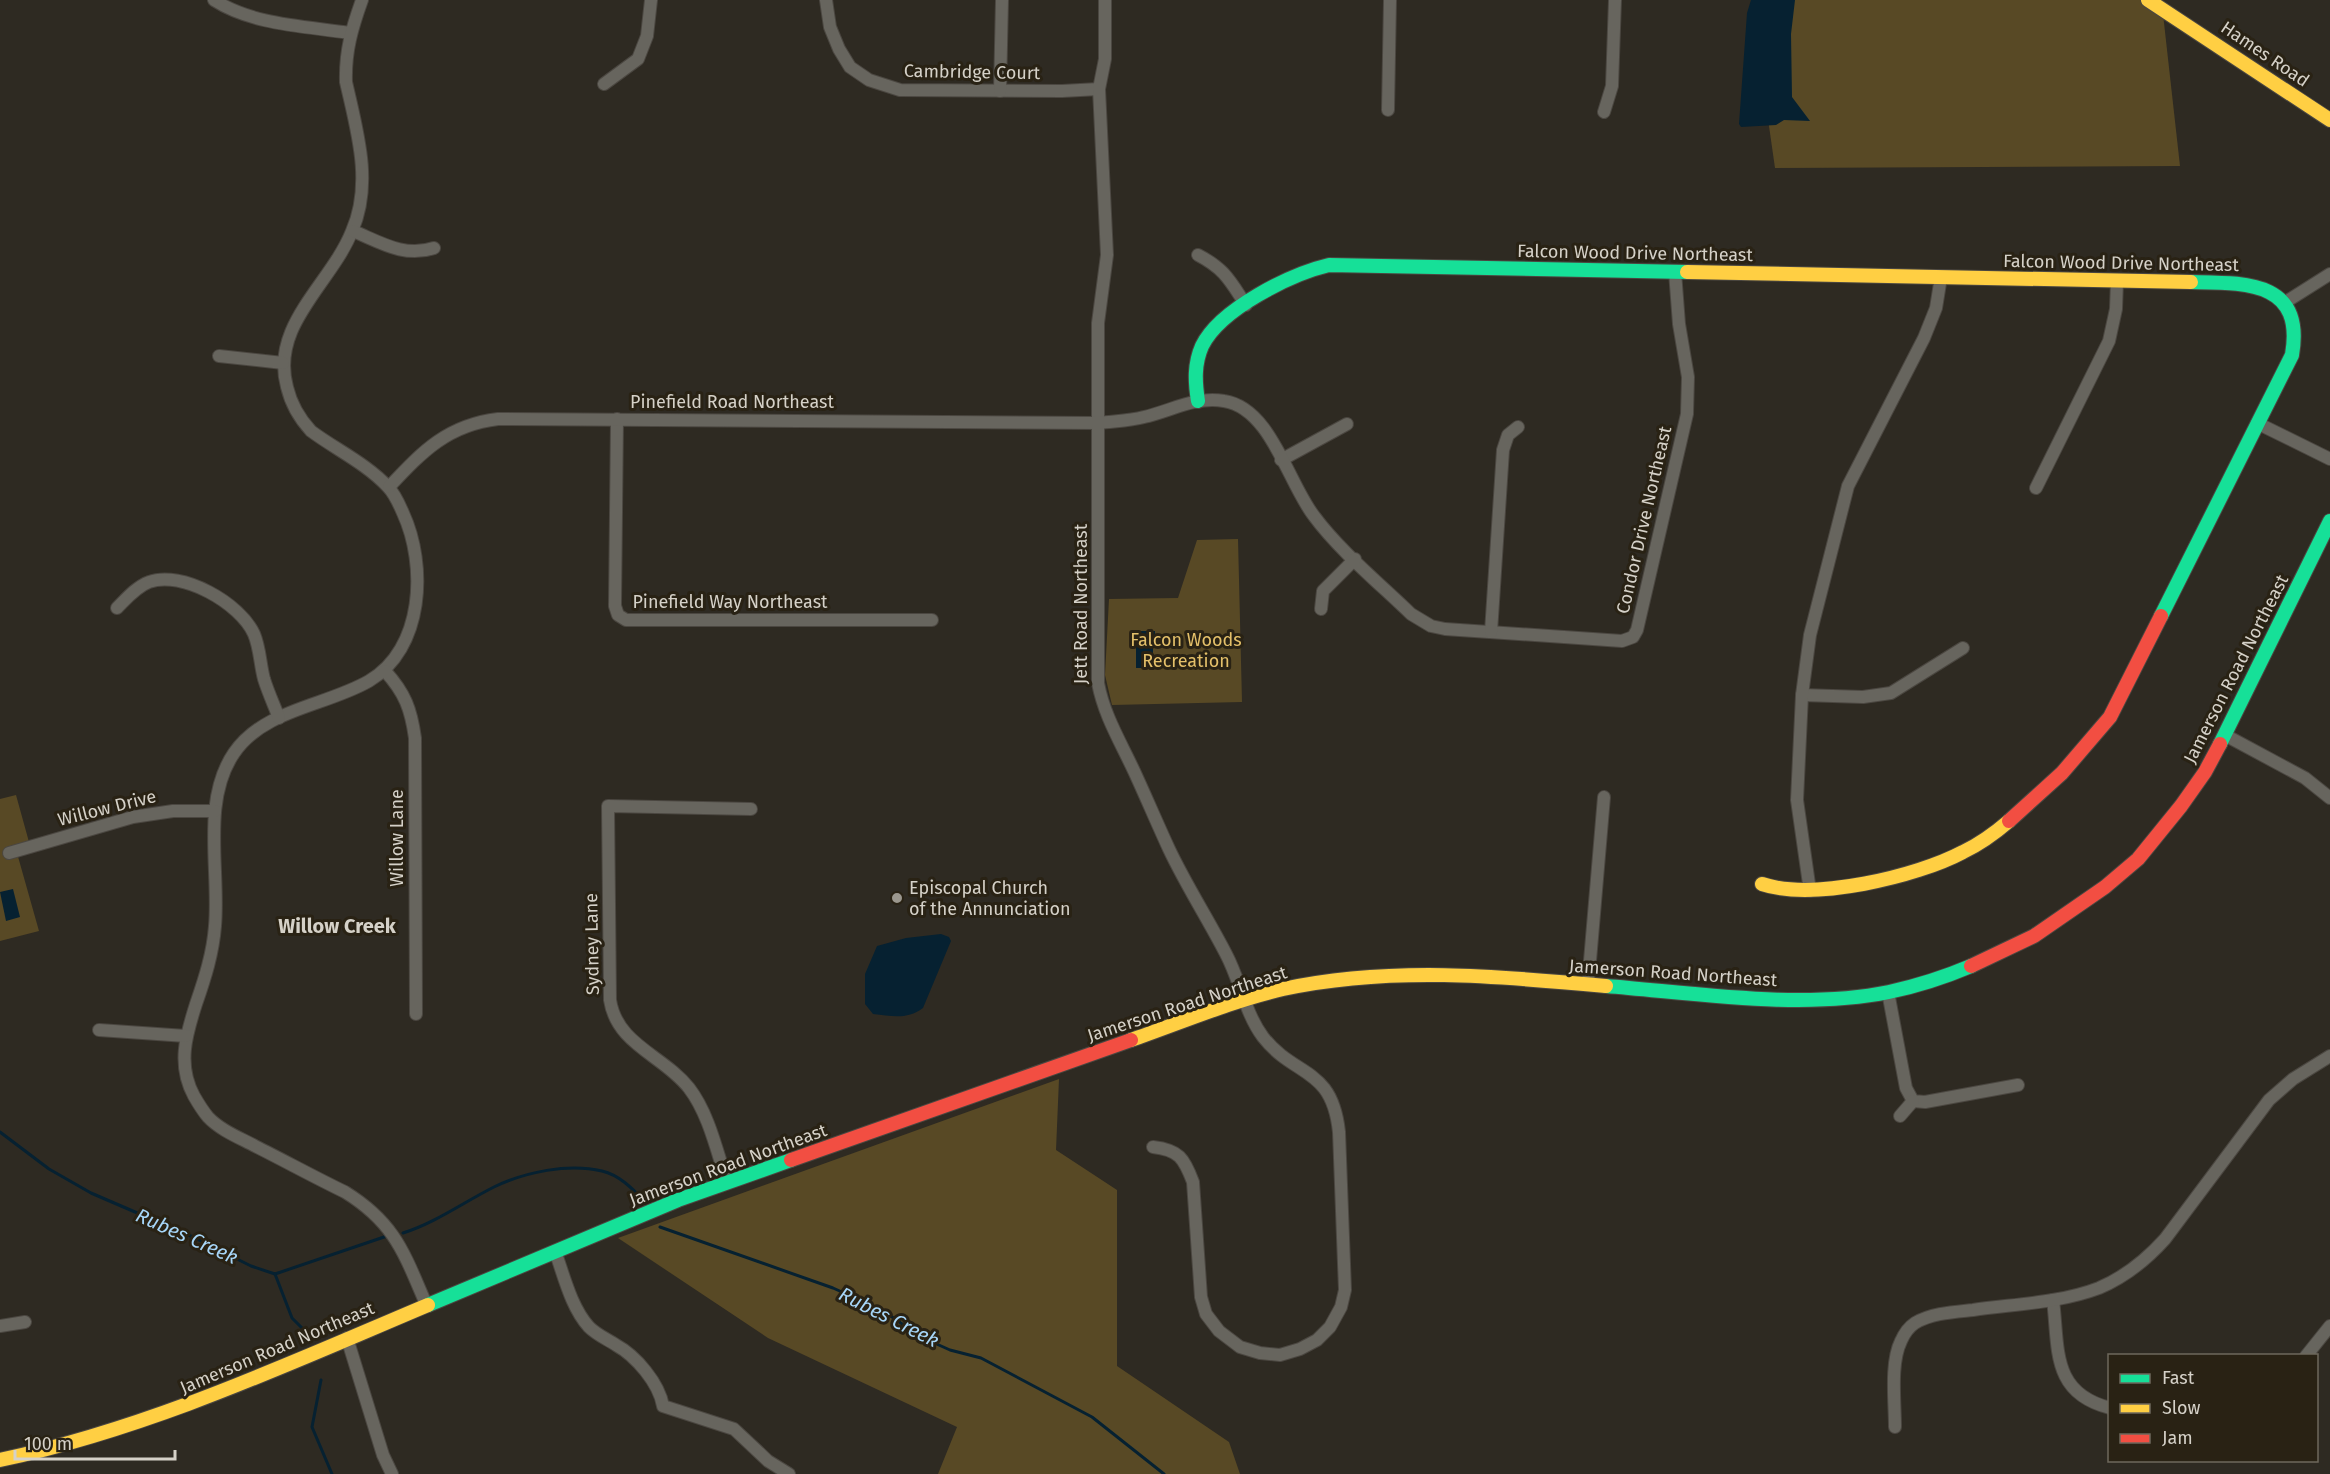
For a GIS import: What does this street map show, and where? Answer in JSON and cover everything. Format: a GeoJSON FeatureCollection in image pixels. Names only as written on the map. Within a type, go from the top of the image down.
{"type":"FeatureCollection","features":[{"type":"Feature","properties":{"kind":"street"},"geometry":{"type":"LineString","coordinates":[[214,0],[231,11],[251,18],[350,33]]}},
{"type":"Feature","properties":{"kind":"street"},"geometry":{"type":"LineString","coordinates":[[362,0],[350,33],[346,82],[362,165],[362,189],[353,231],[293,326],[283,363],[289,396],[300,420],[310,431],[389,487],[397,501],[410,531],[416,598],[409,633],[403,647],[385,671],[355,689],[279,718],[254,732],[234,753],[220,779],[215,811],[215,926],[208,966],[186,1036],[184,1066],[193,1095],[208,1117],[240,1138],[345,1192],[375,1213],[394,1235],[404,1252],[426,1304]]}},
{"type":"Feature","properties":{"kind":"street"},"geometry":{"type":"LineString","coordinates":[[608,81],[638,59],[647,36],[651,0]]}},
{"type":"Feature","properties":{"kind":"street","name":"Cambridge Court"},"geometry":{"type":"LineString","coordinates":[[826,0],[830,27],[839,49],[850,67],[869,81],[900,90],[1062,91],[1099,89]]}},
{"type":"Feature","properties":{"kind":"street"},"geometry":{"type":"LineString","coordinates":[[1000,91],[1002,0]]}},
{"type":"Feature","properties":{"kind":"street","name":"Jett Road Northeast"},"geometry":{"type":"LineString","coordinates":[[1105,0],[1105,59],[1099,89],[1107,255],[1098,323],[1098,682],[1101,703],[1170,850],[1230,961],[1263,1036],[1288,1059],[1315,1078],[1325,1089],[1336,1111],[1339,1132],[1345,1290],[1336,1317],[1317,1340],[1290,1352],[1270,1355],[1240,1347],[1219,1331],[1206,1314],[1201,1297],[1193,1182],[1189,1169],[1177,1153],[1169,1149],[1153,1147]]}},
{"type":"Feature","properties":{"kind":"street"},"geometry":{"type":"LineString","coordinates":[[1388,110],[1390,0]]}},
{"type":"Feature","properties":{"kind":"street"},"geometry":{"type":"LineString","coordinates":[[1604,112],[1612,86],[1615,0]]}},
{"type":"Feature","properties":{"kind":"street","name":"Hames Road"},"geometry":{"type":"LineString","coordinates":[[2148,0],[2330,120]]}},
{"type":"Feature","properties":{"kind":"street"},"geometry":{"type":"LineString","coordinates":[[353,231],[407,252],[421,252],[434,248]]}},
{"type":"Feature","properties":{"kind":"street"},"geometry":{"type":"LineString","coordinates":[[1198,255],[1215,264],[1227,276],[1245,305]]}},
{"type":"Feature","properties":{"kind":"street","name":"Falcon Wood Drive Northeast"},"geometry":{"type":"LineString","coordinates":[[1198,401],[1195,367],[1203,341],[1213,330],[1282,280],[1300,272],[1329,265],[2246,283],[2268,290],[2284,303]]}},
{"type":"Feature","properties":{"kind":"street","name":"Condor Drive Northeast"},"geometry":{"type":"LineString","coordinates":[[1099,423],[1146,417],[1198,401],[1212,399],[1227,401],[1248,410],[1262,425],[1314,517],[1421,621],[1445,629],[1622,640],[1633,637],[1637,630],[1687,414],[1688,377],[1679,324],[1675,272]]}},
{"type":"Feature","properties":{"kind":"street"},"geometry":{"type":"LineString","coordinates":[[1762,884],[1790,892],[1867,883],[1903,874],[1965,852],[2006,823],[2087,746],[2110,717],[2292,356],[2293,320],[2284,303],[2330,274]]}},
{"type":"Feature","properties":{"kind":"street"},"geometry":{"type":"LineString","coordinates":[[1810,891],[1797,800],[1802,695],[1810,635],[1848,486],[1924,338],[1936,308],[1941,277]]}},
{"type":"Feature","properties":{"kind":"street"},"geometry":{"type":"LineString","coordinates":[[2036,488],[2109,341],[2115,316],[2117,280]]}},
{"type":"Feature","properties":{"kind":"street"},"geometry":{"type":"LineString","coordinates":[[219,356],[283,363]]}},
{"type":"Feature","properties":{"kind":"street","name":"Pinefield Road Northeast"},"geometry":{"type":"LineString","coordinates":[[389,487],[431,445],[468,425],[498,419],[1099,423]]}},
{"type":"Feature","properties":{"kind":"street","name":"Pinefield Way Northeast"},"geometry":{"type":"LineString","coordinates":[[617,419],[615,606],[618,615],[626,620],[932,620]]}},
{"type":"Feature","properties":{"kind":"street"},"geometry":{"type":"LineString","coordinates":[[2257,423],[2330,459]]}},
{"type":"Feature","properties":{"kind":"street"},"geometry":{"type":"LineString","coordinates":[[1281,460],[1347,424]]}},
{"type":"Feature","properties":{"kind":"street"},"geometry":{"type":"LineString","coordinates":[[1491,632],[1503,450],[1508,435],[1518,427]]}},
{"type":"Feature","properties":{"kind":"street","name":"Jamerson Road Northeast"},"geometry":{"type":"LineString","coordinates":[[0,1460],[73,1443],[130,1426],[203,1399],[678,1200],[1246,1000],[1320,982],[1394,975],[1481,975],[1775,1000],[1850,997],[1888,992],[1944,977],[1991,958],[2034,936],[2104,887],[2138,858],[2181,806],[2205,772],[2330,521]]}},
{"type":"Feature","properties":{"kind":"street"},"geometry":{"type":"LineString","coordinates":[[1321,609],[1323,591],[1355,559]]}},
{"type":"Feature","properties":{"kind":"street"},"geometry":{"type":"LineString","coordinates":[[117,608],[137,588],[161,579],[193,584],[215,596],[247,622],[254,634],[264,678],[279,718]]}},
{"type":"Feature","properties":{"kind":"street"},"geometry":{"type":"LineString","coordinates":[[1802,695],[1863,697],[1891,693],[1963,648]]}},
{"type":"Feature","properties":{"kind":"street","name":"Willow Lane"},"geometry":{"type":"LineString","coordinates":[[385,671],[400,688],[405,698],[415,738],[416,1014]]}},
{"type":"Feature","properties":{"kind":"street"},"geometry":{"type":"LineString","coordinates":[[2225,735],[2299,774],[2330,798]]}},
{"type":"Feature","properties":{"kind":"street"},"geometry":{"type":"LineString","coordinates":[[1588,984],[1604,797]]}},
{"type":"Feature","properties":{"kind":"street","name":"Sydney Lane"},"geometry":{"type":"LineString","coordinates":[[727,1182],[703,1113],[689,1088],[633,1041],[617,1025],[612,1015],[608,807],[751,809]]}},
{"type":"Feature","properties":{"kind":"street","name":"Willow Drive"},"geometry":{"type":"LineString","coordinates":[[9,853],[132,818],[173,811],[215,811]]}},
{"type":"Feature","properties":{"kind":"street"},"geometry":{"type":"LineString","coordinates":[[1888,992],[1906,1088],[1913,1101]]}},
{"type":"Feature","properties":{"kind":"street"},"geometry":{"type":"LineString","coordinates":[[99,1030],[186,1036]]}},
{"type":"Feature","properties":{"kind":"street"},"geometry":{"type":"LineString","coordinates":[[1894,1427],[1895,1360],[1902,1338],[1914,1324],[1936,1315],[2053,1300],[2080,1294],[2113,1281],[2154,1251],[2269,1100],[2293,1078],[2330,1056]]}},
{"type":"Feature","properties":{"kind":"street"},"geometry":{"type":"LineString","coordinates":[[1913,1101],[1925,1102],[2018,1085]]}},
{"type":"Feature","properties":{"kind":"street"},"geometry":{"type":"LineString","coordinates":[[1900,1116],[1913,1101]]}},
{"type":"Feature","properties":{"kind":"street"},"geometry":{"type":"LineString","coordinates":[[555,1251],[585,1323],[593,1331],[625,1350],[657,1385],[663,1406],[734,1429],[768,1461],[789,1474]]}},
{"type":"Feature","properties":{"kind":"street"},"geometry":{"type":"LineString","coordinates":[[2053,1300],[2061,1364],[2066,1379],[2080,1396],[2089,1402],[2108,1408]]}},
{"type":"Feature","properties":{"kind":"street"},"geometry":{"type":"LineString","coordinates":[[0,1326],[25,1322]]}},
{"type":"Feature","properties":{"kind":"street"},"geometry":{"type":"LineString","coordinates":[[2308,1354],[2330,1326]]}},
{"type":"Feature","properties":{"kind":"street"},"geometry":{"type":"LineString","coordinates":[[347,1338],[383,1455],[392,1474]]}},
{"type":"Feature","properties":{"kind":"green space"},"geometry":{"type":"Polygon","coordinates":[[[1751,0],[2154,0],[2162,5],[2180,166],[1775,168],[1751,0]]]}},
{"type":"Feature","properties":{"kind":"green space","name":"Falcon Woods Recreation"},"geometry":{"type":"Polygon","coordinates":[[[1238,539],[1242,702],[1112,705],[1105,675],[1109,599],[1178,598],[1197,540],[1238,539]]]}},
{"type":"Feature","properties":{"kind":"green space"},"geometry":{"type":"Polygon","coordinates":[[[16,795],[29,842],[15,846],[39,931],[0,941],[0,799],[16,795]]]}},
{"type":"Feature","properties":{"kind":"green space"},"geometry":{"type":"Polygon","coordinates":[[[1059,1079],[1056,1150],[1117,1190],[1117,1366],[1229,1442],[1240,1474],[938,1474],[957,1427],[768,1338],[618,1238],[1059,1079]]]}},
{"type":"Feature","properties":{"kind":"water"},"geometry":{"type":"Polygon","coordinates":[[[1751,0],[1795,0],[1791,34],[1792,97],[1810,121],[1784,120],[1776,125],[1741,127],[1739,124],[1747,13],[1751,0]]]}},
{"type":"Feature","properties":{"kind":"water"},"geometry":{"type":"Polygon","coordinates":[[[1133,631],[1155,631],[1153,668],[1136,668],[1136,635],[1133,635],[1133,631]]]}},
{"type":"Feature","properties":{"kind":"water"},"geometry":{"type":"Polygon","coordinates":[[[13,889],[20,917],[6,921],[0,892],[13,889]]]}},
{"type":"Feature","properties":{"kind":"water"},"geometry":{"type":"Polygon","coordinates":[[[941,934],[949,937],[951,941],[923,1008],[905,1016],[873,1014],[865,1004],[865,974],[877,946],[906,938],[941,934]]]}},
{"type":"Feature","properties":{"kind":"waterway","name":"Rubes Creek"},"geometry":{"type":"LineString","coordinates":[[0,1132],[49,1169],[91,1193],[193,1237],[251,1266],[275,1274],[387,1236]]}},
{"type":"Feature","properties":{"kind":"waterway","name":"Rubes Creek"},"geometry":{"type":"LineString","coordinates":[[403,1233],[426,1224],[494,1187],[519,1177],[547,1170],[575,1168],[602,1171],[625,1182],[643,1200]]}},
{"type":"Feature","properties":{"kind":"waterway","name":"Rubes Creek"},"geometry":{"type":"LineString","coordinates":[[660,1227],[833,1288],[882,1310],[921,1337],[950,1350],[981,1358],[1092,1417],[1164,1474]]}},
{"type":"Feature","properties":{"kind":"waterway"},"geometry":{"type":"LineString","coordinates":[[275,1274],[292,1318],[304,1330]]}},
{"type":"Feature","properties":{"kind":"waterway"},"geometry":{"type":"LineString","coordinates":[[321,1380],[312,1427],[332,1474]]}},
{"type":"Feature","properties":{"kind":"traffic: fast"},"geometry":{"type":"LineString","coordinates":[[1198,401],[1196,366],[1202,346],[1211,332],[1240,306],[1258,295],[1296,276],[1329,265],[1687,272]]}},
{"type":"Feature","properties":{"kind":"traffic: fast"},"geometry":{"type":"LineString","coordinates":[[2161,616],[2292,355],[2294,330],[2289,312],[2280,299],[2250,286],[2191,282]]}},
{"type":"Feature","properties":{"kind":"traffic: fast"},"geometry":{"type":"LineString","coordinates":[[2220,744],[2330,521]]}},
{"type":"Feature","properties":{"kind":"traffic: fast"},"geometry":{"type":"LineString","coordinates":[[1606,986],[1711,996],[1820,1000],[1889,992],[1931,981],[1971,966]]}},
{"type":"Feature","properties":{"kind":"traffic: fast"},"geometry":{"type":"LineString","coordinates":[[428,1305],[678,1200],[791,1160]]}},
{"type":"Feature","properties":{"kind":"traffic: slow"},"geometry":{"type":"LineString","coordinates":[[2148,0],[2330,120]]}},
{"type":"Feature","properties":{"kind":"traffic: slow"},"geometry":{"type":"LineString","coordinates":[[1687,272],[2191,282]]}},
{"type":"Feature","properties":{"kind":"traffic: slow"},"geometry":{"type":"LineString","coordinates":[[1762,884],[1783,889],[1808,890],[1836,888],[1892,878],[1963,852],[1987,838],[2009,821]]}},
{"type":"Feature","properties":{"kind":"traffic: slow"},"geometry":{"type":"LineString","coordinates":[[1131,1040],[1244,1000],[1283,989],[1363,977],[1485,976],[1606,986]]}},
{"type":"Feature","properties":{"kind":"traffic: slow"},"geometry":{"type":"LineString","coordinates":[[0,1460],[110,1431],[218,1393],[428,1305]]}},
{"type":"Feature","properties":{"kind":"traffic: jam"},"geometry":{"type":"LineString","coordinates":[[2009,821],[2062,773],[2110,717],[2161,616]]}},
{"type":"Feature","properties":{"kind":"traffic: jam"},"geometry":{"type":"LineString","coordinates":[[1971,966],[2034,936],[2105,887],[2138,859],[2181,806],[2205,772],[2220,744]]}},
{"type":"Feature","properties":{"kind":"traffic: jam"},"geometry":{"type":"LineString","coordinates":[[791,1160],[1131,1040]]}},
{"type":"Feature","properties":{"kind":"place","name":"Episcopal Church of the Annunciation"},"geometry":{"type":"Point","coordinates":[897,898]}},
{"type":"Feature","properties":{"kind":"district","name":"Willow Creek"},"geometry":{"type":"Point","coordinates":[337,926]}}]}
